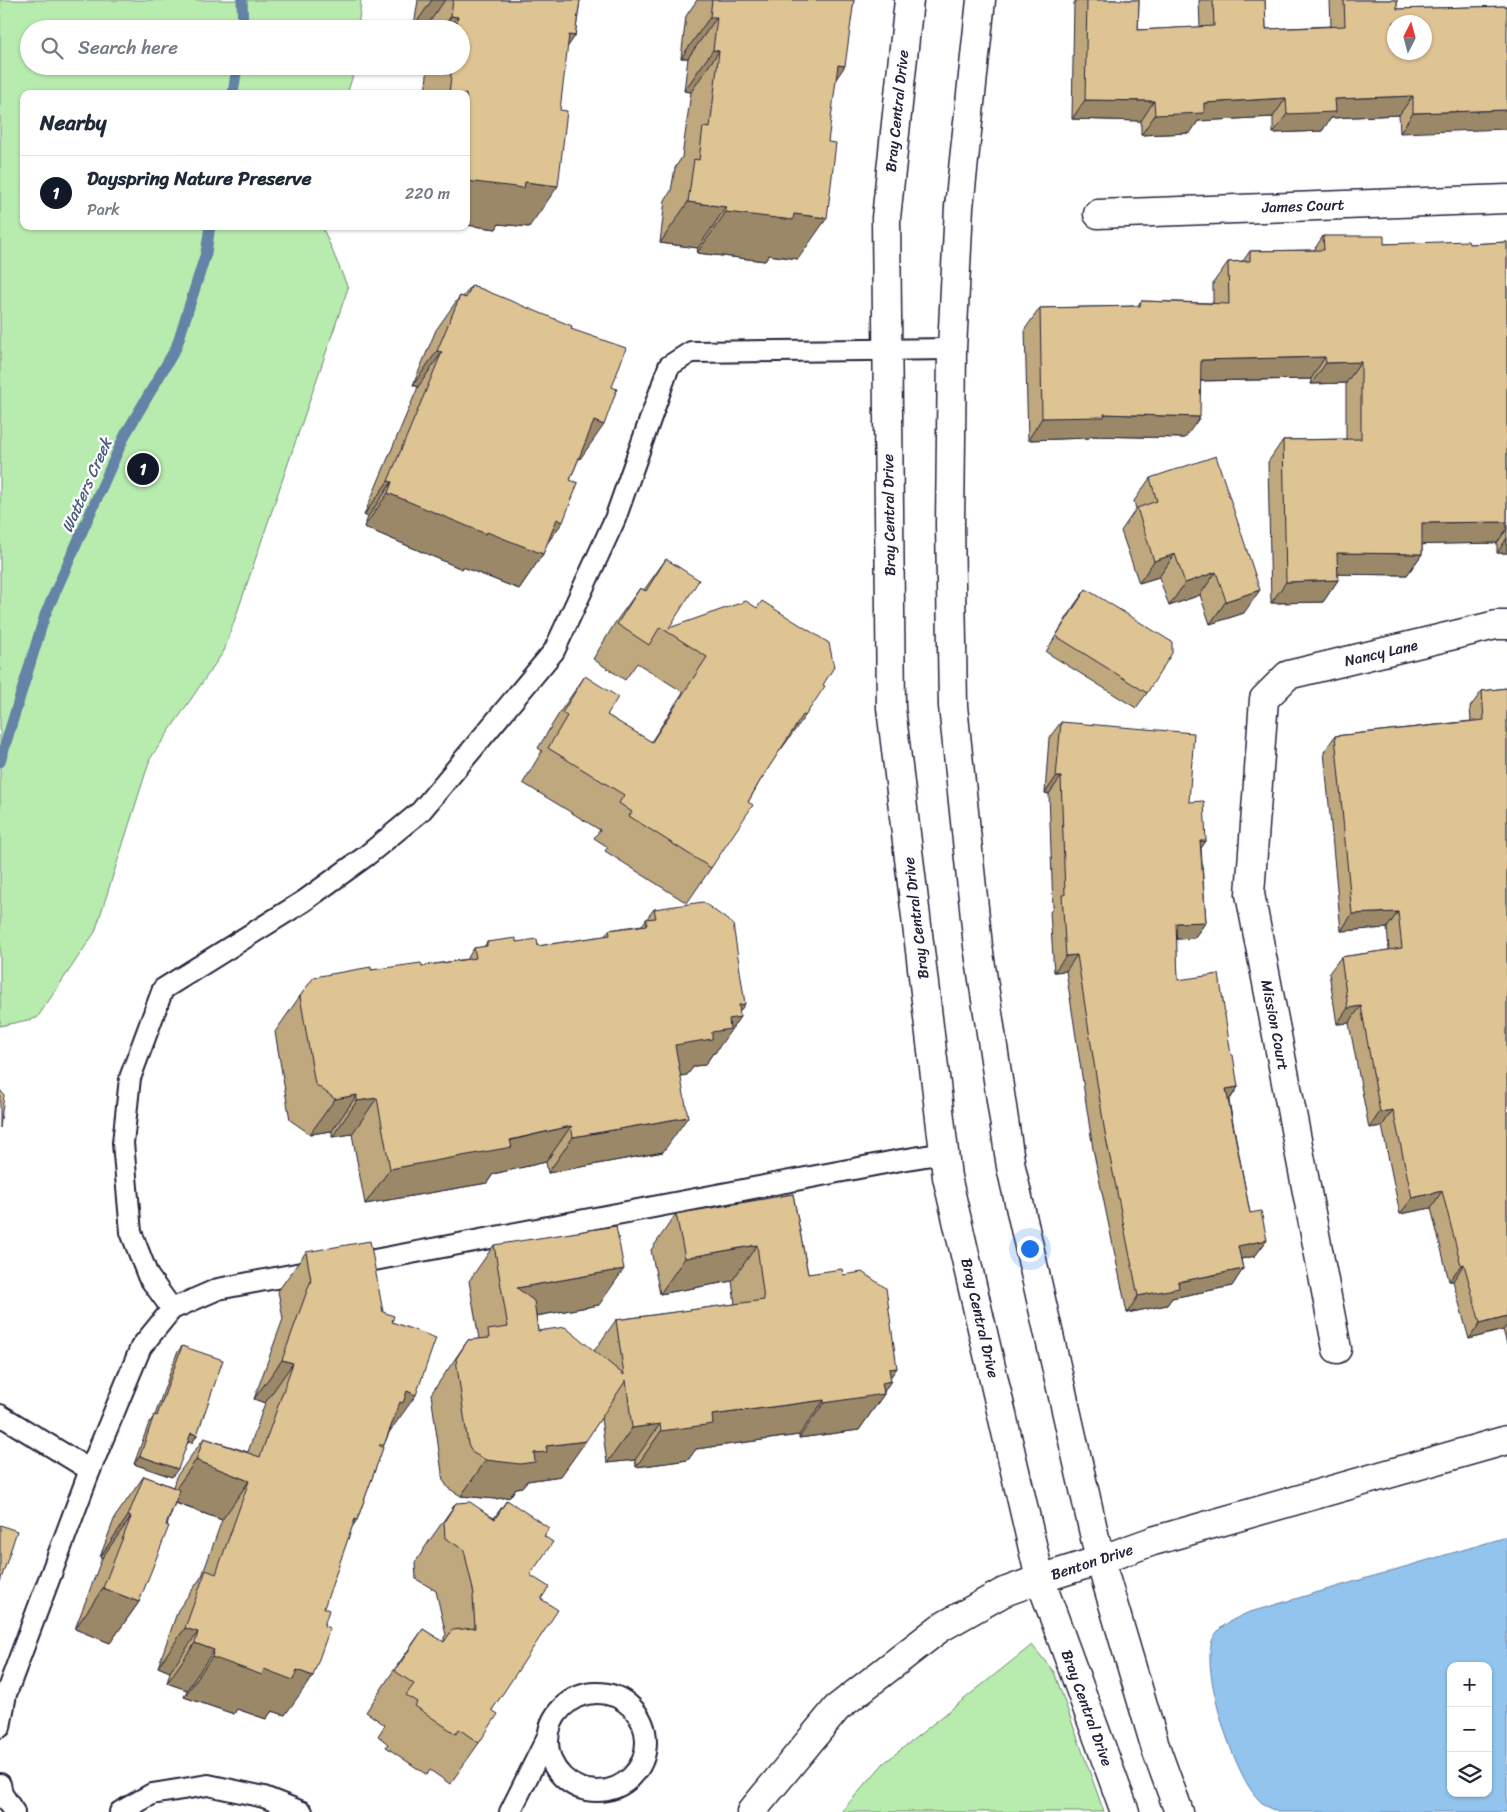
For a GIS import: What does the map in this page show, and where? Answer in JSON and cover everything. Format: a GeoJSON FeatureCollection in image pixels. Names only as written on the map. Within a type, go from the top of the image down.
{"type":"FeatureCollection","features":[{"type":"Feature","properties":{"kind":"street","name":"Bray Central Drive"},"geometry":{"type":"LineString","coordinates":[[909,0],[886,218],[891,708],[944,1153],[947,1177],[1040,1578],[1125,1812]]}},
{"type":"Feature","properties":{"kind":"street"},"geometry":{"type":"LineString","coordinates":[[981,0],[959,207],[952,349],[950,524],[953,706],[978,946],[1011,1167],[1100,1560],[1156,1749],[1179,1812]]}},
{"type":"Feature","properties":{"kind":"street","name":"James Court"},"geometry":{"type":"LineString","coordinates":[[1098,214],[1507,198]]}},
{"type":"Feature","properties":{"kind":"street","name":"Nancy Lane"},"geometry":{"type":"LineString","coordinates":[[1264,699],[1288,675],[1496,625],[1507,625]]}},
{"type":"Feature","properties":{"kind":"street","name":"Mission Court"},"geometry":{"type":"LineString","coordinates":[[1264,699],[1250,894],[1337,1348]]}},
{"type":"Feature","properties":{"kind":"street","name":"Benton Drive"},"geometry":{"type":"LineString","coordinates":[[751,1812],[837,1708],[940,1628],[1004,1592],[1040,1578],[1100,1560],[1153,1541],[1507,1440]]}},
{"type":"Feature","properties":{"kind":"lane"},"geometry":{"type":"LineString","coordinates":[[172,1309],[148,1276],[131,1232],[123,1143],[130,1078],[163,989],[304,901],[366,856],[421,811],[554,651],[615,519],[669,366],[691,352],[952,349]]}},
{"type":"Feature","properties":{"kind":"lane"},"geometry":{"type":"LineString","coordinates":[[0,1727],[6,1694],[90,1470],[141,1347],[172,1309],[218,1289],[944,1153]]}},
{"type":"Feature","properties":{"kind":"lane"},"geometry":{"type":"LineString","coordinates":[[0,1415],[90,1470]]}},
{"type":"Feature","properties":{"kind":"lane"},"geometry":{"type":"LineString","coordinates":[[510,1812],[547,1738],[551,1722],[560,1708],[573,1698],[589,1693],[605,1693],[620,1699],[633,1708],[642,1722],[646,1738],[644,1754],[638,1769],[627,1781],[612,1788],[596,1791],[580,1789],[566,1780],[555,1769],[549,1754],[547,1738]]}},
{"type":"Feature","properties":{"kind":"lane"},"geometry":{"type":"LineString","coordinates":[[0,1784],[2,1794],[14,1812]]}},
{"type":"Feature","properties":{"kind":"lane"},"geometry":{"type":"LineString","coordinates":[[120,1812],[152,1794],[208,1785],[264,1797],[302,1812]]}},
{"type":"Feature","properties":{"kind":"green space"},"geometry":{"type":"Polygon","coordinates":[[[0,0],[361,0],[359,20],[20,20],[20,75],[353,75],[348,90],[20,90],[20,230],[324,230],[348,288],[224,651],[150,759],[95,932],[37,1018],[0,1026],[0,0]]]}},
{"type":"Feature","properties":{"kind":"green space"},"geometry":{"type":"Polygon","coordinates":[[[1032,1645],[1054,1672],[1104,1812],[841,1812],[884,1763],[1032,1645]]]}},
{"type":"Feature","properties":{"kind":"water"},"geometry":{"type":"Polygon","coordinates":[[[1507,1537],[1507,1812],[1278,1812],[1263,1804],[1250,1788],[1231,1748],[1222,1724],[1211,1676],[1210,1656],[1212,1641],[1218,1631],[1226,1624],[1247,1613],[1507,1537]]]}},
{"type":"Feature","properties":{"kind":"building"},"geometry":{"type":"Polygon","coordinates":[[[453,0],[580,0],[575,36],[569,35],[560,110],[567,111],[558,186],[525,182],[524,188],[470,181],[470,90],[449,90],[451,75],[470,75],[470,20],[458,20],[458,17],[451,16],[453,0]]]}},
{"type":"Feature","properties":{"kind":"building"},"geometry":{"type":"Polygon","coordinates":[[[712,0],[854,0],[845,66],[838,65],[828,142],[836,143],[827,218],[794,214],[793,220],[726,212],[726,207],[688,202],[694,159],[699,160],[703,127],[710,128],[719,51],[713,50],[717,17],[710,17],[712,0]]]}},
{"type":"Feature","properties":{"kind":"building"},"geometry":{"type":"Polygon","coordinates":[[[1087,0],[1139,0],[1138,30],[1214,26],[1213,0],[1265,0],[1266,29],[1345,26],[1344,0],[1397,0],[1397,9],[1507,6],[1507,110],[1413,113],[1413,96],[1335,99],[1336,112],[1287,114],[1286,98],[1204,103],[1204,113],[1155,115],[1154,101],[1085,100],[1087,0]]]}},
{"type":"Feature","properties":{"kind":"building"},"geometry":{"type":"Polygon","coordinates":[[[1323,236],[1384,236],[1384,244],[1468,241],[1469,244],[1507,242],[1507,522],[1422,523],[1422,554],[1337,553],[1338,580],[1286,582],[1283,440],[1361,439],[1361,362],[1326,363],[1325,357],[1201,360],[1200,417],[1104,414],[1104,417],[1042,418],[1040,308],[1140,306],[1141,301],[1229,304],[1228,262],[1250,261],[1250,251],[1324,250],[1323,236]]]}},
{"type":"Feature","properties":{"kind":"building"},"geometry":{"type":"Polygon","coordinates":[[[472,285],[572,326],[571,329],[626,348],[612,387],[617,389],[604,425],[594,421],[570,480],[578,483],[563,522],[557,519],[543,554],[487,532],[486,534],[388,493],[392,482],[388,481],[442,352],[437,351],[460,296],[466,298],[472,285]]]}},
{"type":"Feature","properties":{"kind":"building"},"geometry":{"type":"Polygon","coordinates":[[[1216,456],[1260,590],[1226,601],[1216,572],[1185,583],[1175,554],[1154,561],[1137,508],[1157,501],[1150,478],[1216,456]]]}},
{"type":"Feature","properties":{"kind":"building"},"geometry":{"type":"Polygon","coordinates":[[[666,559],[699,580],[669,628],[746,601],[757,608],[762,601],[829,643],[834,667],[823,685],[825,686],[805,716],[803,715],[760,781],[748,802],[753,805],[711,868],[629,816],[632,812],[619,803],[624,795],[548,748],[567,716],[562,713],[585,676],[618,697],[607,715],[652,742],[707,657],[660,627],[649,645],[617,624],[640,588],[646,591],[666,559]]]}},
{"type":"Feature","properties":{"kind":"building"},"geometry":{"type":"Polygon","coordinates":[[[1086,589],[1172,642],[1172,653],[1147,693],[1056,636],[1086,589]]]}},
{"type":"Feature","properties":{"kind":"building"},"geometry":{"type":"Polygon","coordinates":[[[1507,688],[1507,1316],[1480,1323],[1464,1264],[1461,1265],[1442,1191],[1412,1198],[1393,1110],[1380,1112],[1361,1006],[1348,1008],[1341,957],[1402,948],[1398,912],[1352,914],[1335,736],[1484,720],[1482,691],[1507,688]]]}},
{"type":"Feature","properties":{"kind":"building"},"geometry":{"type":"Polygon","coordinates":[[[1061,722],[1194,733],[1189,802],[1204,801],[1206,841],[1200,841],[1206,922],[1176,923],[1178,980],[1219,974],[1231,1055],[1233,1055],[1238,1087],[1226,1089],[1250,1213],[1261,1211],[1267,1240],[1238,1246],[1243,1269],[1178,1282],[1179,1288],[1138,1296],[1105,1133],[1077,955],[1066,956],[1062,895],[1065,895],[1061,777],[1056,777],[1061,722]]]}},
{"type":"Feature","properties":{"kind":"building"},"geometry":{"type":"Polygon","coordinates":[[[703,902],[733,924],[745,1004],[739,1005],[740,1017],[729,1019],[730,1029],[712,1032],[712,1039],[675,1045],[688,1117],[573,1137],[571,1126],[510,1140],[512,1147],[390,1169],[377,1098],[357,1101],[357,1095],[335,1099],[315,1084],[300,996],[314,977],[371,967],[371,970],[421,963],[422,966],[476,958],[474,948],[487,946],[487,942],[516,938],[516,942],[537,939],[538,946],[610,935],[609,930],[647,925],[646,919],[656,918],[654,909],[703,902]]]}},
{"type":"Feature","properties":{"kind":"building"},"geometry":{"type":"Polygon","coordinates":[[[0,1090],[4,1095],[0,1128],[0,1090]]]}},
{"type":"Feature","properties":{"kind":"building"},"geometry":{"type":"Polygon","coordinates":[[[793,1194],[808,1274],[842,1269],[843,1275],[862,1272],[886,1288],[897,1368],[889,1369],[891,1381],[882,1383],[884,1394],[824,1403],[824,1400],[712,1415],[713,1424],[661,1431],[660,1424],[632,1428],[626,1380],[586,1441],[546,1446],[547,1452],[534,1453],[535,1462],[520,1464],[486,1460],[473,1453],[468,1444],[456,1359],[468,1340],[489,1338],[488,1330],[508,1327],[494,1245],[616,1226],[624,1269],[517,1288],[534,1301],[538,1331],[565,1327],[624,1375],[616,1320],[764,1300],[757,1245],[685,1258],[676,1214],[793,1194]]]}},
{"type":"Feature","properties":{"kind":"building"},"geometry":{"type":"Polygon","coordinates":[[[370,1241],[383,1312],[394,1316],[392,1322],[436,1338],[416,1395],[407,1391],[403,1403],[400,1402],[384,1445],[379,1445],[383,1448],[357,1520],[355,1519],[324,1608],[329,1610],[324,1626],[330,1628],[313,1676],[297,1670],[293,1680],[264,1669],[262,1675],[212,1657],[214,1650],[195,1643],[198,1632],[185,1628],[206,1570],[216,1574],[249,1481],[196,1460],[204,1438],[260,1457],[293,1363],[282,1360],[311,1280],[306,1252],[370,1241]]]}},
{"type":"Feature","properties":{"kind":"building"},"geometry":{"type":"Polygon","coordinates":[[[182,1346],[223,1360],[197,1435],[191,1433],[178,1469],[140,1456],[154,1415],[157,1416],[182,1346]]]}},
{"type":"Feature","properties":{"kind":"building"},"geometry":{"type":"Polygon","coordinates":[[[144,1476],[180,1490],[166,1525],[169,1526],[139,1602],[103,1588],[131,1517],[128,1516],[144,1476]]]}},
{"type":"Feature","properties":{"kind":"building"},"geometry":{"type":"Polygon","coordinates":[[[507,1500],[549,1528],[544,1536],[553,1542],[530,1575],[549,1587],[541,1599],[558,1610],[492,1710],[498,1714],[479,1743],[459,1729],[456,1734],[415,1706],[417,1702],[406,1695],[414,1684],[395,1671],[423,1629],[444,1642],[452,1630],[475,1628],[474,1594],[464,1550],[445,1538],[444,1522],[456,1503],[470,1502],[495,1519],[507,1500]]]}},
{"type":"Feature","properties":{"kind":"building"},"geometry":{"type":"Polygon","coordinates":[[[0,1525],[17,1531],[0,1582],[0,1525]]]}},
{"type":"Feature","properties":{"kind":"waterway","name":"Watters Creek"},"geometry":{"type":"LineString","coordinates":[[242,0],[243,20]]}},
{"type":"Feature","properties":{"kind":"waterway","name":"Watters Creek"},"geometry":{"type":"LineString","coordinates":[[234,90],[236,75]]}},
{"type":"Feature","properties":{"kind":"waterway","name":"Watters Creek"},"geometry":{"type":"LineString","coordinates":[[0,762],[45,615],[125,435],[176,348],[206,253],[209,230]]}},
{"type":"Feature","properties":{"kind":"place","name":"Dayspring Nature Preserve"},"geometry":{"type":"Point","coordinates":[143,469]}}]}
